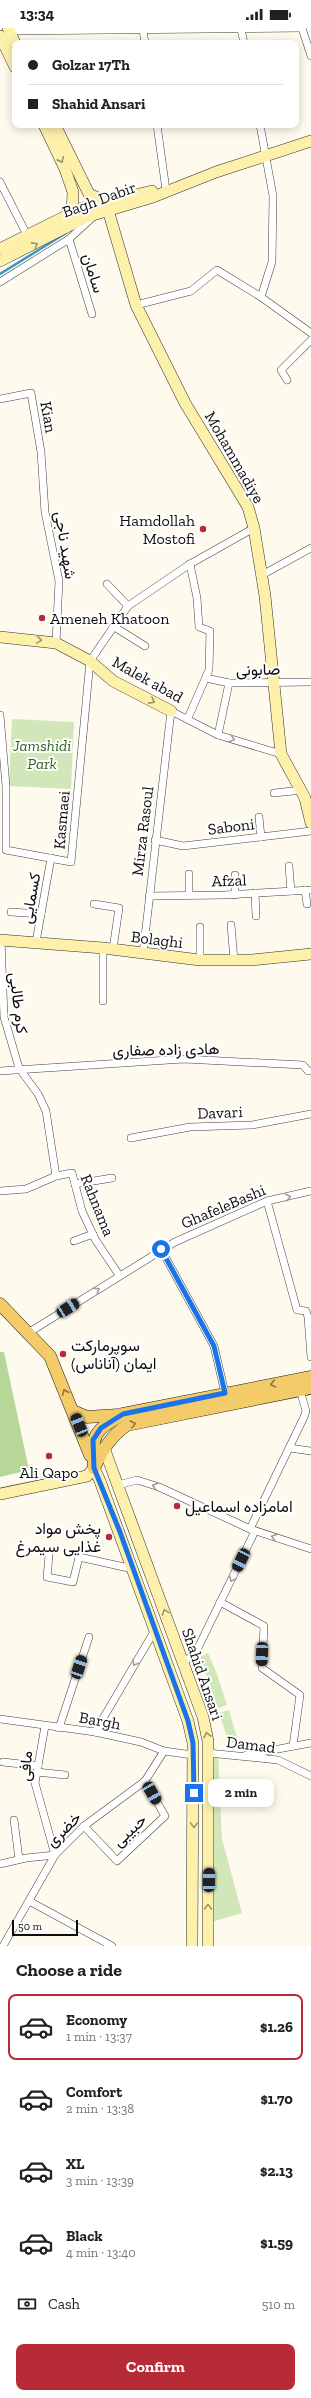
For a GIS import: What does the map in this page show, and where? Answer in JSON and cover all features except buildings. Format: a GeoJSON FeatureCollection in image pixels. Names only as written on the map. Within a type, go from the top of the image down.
{"type":"FeatureCollection","features":[{"type":"Feature","properties":{"kind":"main road"},"geometry":{"type":"LineString","coordinates":[[6,32],[13,40]]}},
{"type":"Feature","properties":{"kind":"main road"},"geometry":{"type":"LineString","coordinates":[[6,32],[12,55]]}},
{"type":"Feature","properties":{"kind":"main road"},"geometry":{"type":"LineString","coordinates":[[45,128],[65,168],[73,192],[72,213]]}},
{"type":"Feature","properties":{"kind":"main road"},"geometry":{"type":"LineString","coordinates":[[56,128],[89,194],[107,206]]}},
{"type":"Feature","properties":{"kind":"main road","name":"Bagh Dabir"},"geometry":{"type":"LineString","coordinates":[[0,249],[28,237],[72,213],[153,198],[166,190],[311,141]]}},
{"type":"Feature","properties":{"kind":"main road","name":"Bagh Dabir"},"geometry":{"type":"LineString","coordinates":[[0,261],[32,247],[73,223],[96,214],[107,206]]}},
{"type":"Feature","properties":{"kind":"main road","name":"Mohammadiye"},"geometry":{"type":"LineString","coordinates":[[107,206],[136,305],[185,403],[248,507],[254,528],[262,575],[281,754],[310,805],[311,823]]}},
{"type":"Feature","properties":{"kind":"main road","name":"Malek abad"},"geometry":{"type":"LineString","coordinates":[[0,637],[56,643],[90,661],[113,681],[171,711]]}},
{"type":"Feature","properties":{"kind":"main road","name":"Bolaghi"},"geometry":{"type":"LineString","coordinates":[[0,940],[108,949],[200,960],[234,960],[311,954]]}},
{"type":"Feature","properties":{"kind":"main road"},"geometry":{"type":"LineString","coordinates":[[0,1304],[50,1356],[73,1411],[88,1438],[94,1468]]}},
{"type":"Feature","properties":{"kind":"main road"},"geometry":{"type":"LineString","coordinates":[[73,1411],[93,1418],[123,1414],[311,1377]]}},
{"type":"Feature","properties":{"kind":"main road"},"geometry":{"type":"LineString","coordinates":[[0,1494],[87,1476],[94,1468],[104,1448],[114,1434],[127,1425],[305,1389]]}},
{"type":"Feature","properties":{"kind":"main road"},"geometry":{"type":"LineString","coordinates":[[88,1438],[123,1414]]}},
{"type":"Feature","properties":{"kind":"main road"},"geometry":{"type":"LineString","coordinates":[[88,1438],[104,1448]]}},
{"type":"Feature","properties":{"kind":"main road","name":"Shahid Ansari"},"geometry":{"type":"LineString","coordinates":[[104,1448],[203,1717],[208,1753],[208,1946]]}},
{"type":"Feature","properties":{"kind":"main road","name":"Shahid Ansari"},"geometry":{"type":"LineString","coordinates":[[94,1468],[120,1532],[188,1721],[193,1755],[192,1946]]}},
{"type":"Feature","properties":{"kind":"main road"},"geometry":{"type":"LineString","coordinates":[[120,1532],[134,1527]]}},
{"type":"Feature","properties":{"kind":"street"},"geometry":{"type":"LineString","coordinates":[[6,32],[302,28],[311,56]]}},
{"type":"Feature","properties":{"kind":"street"},"geometry":{"type":"LineString","coordinates":[[241,29],[243,40]]}},
{"type":"Feature","properties":{"kind":"street"},"geometry":{"type":"LineString","coordinates":[[143,30],[145,40]]}},
{"type":"Feature","properties":{"kind":"street"},"geometry":{"type":"LineString","coordinates":[[157,128],[166,190]]}},
{"type":"Feature","properties":{"kind":"street"},"geometry":{"type":"LineString","coordinates":[[261,128],[267,156],[273,196],[272,262],[261,297]]}},
{"type":"Feature","properties":{"kind":"street"},"geometry":{"type":"LineString","coordinates":[[0,182],[28,237]]}},
{"type":"Feature","properties":{"kind":"street"},"geometry":{"type":"LineString","coordinates":[[0,282],[69,239],[96,214]]}},
{"type":"Feature","properties":{"kind":"street","name":"سامان"},"geometry":{"type":"LineString","coordinates":[[69,239],[92,314]]}},
{"type":"Feature","properties":{"kind":"street"},"geometry":{"type":"LineString","coordinates":[[136,305],[191,291],[217,270],[261,297],[311,333]]}},
{"type":"Feature","properties":{"kind":"street"},"geometry":{"type":"LineString","coordinates":[[288,380],[281,370],[311,340]]}},
{"type":"Feature","properties":{"kind":"street","name":"Kian"},"geometry":{"type":"LineString","coordinates":[[0,399],[31,393],[41,452]]}},
{"type":"Feature","properties":{"kind":"street","name":"شهید ناجی"},"geometry":{"type":"LineString","coordinates":[[41,452],[45,512],[59,581],[56,643]]}},
{"type":"Feature","properties":{"kind":"street"},"geometry":{"type":"LineString","coordinates":[[90,661],[128,606],[190,564],[254,528]]}},
{"type":"Feature","properties":{"kind":"street"},"geometry":{"type":"LineString","coordinates":[[262,575],[311,548]]}},
{"type":"Feature","properties":{"kind":"street"},"geometry":{"type":"LineString","coordinates":[[188,718],[209,670],[210,631],[199,627],[197,598],[190,564]]}},
{"type":"Feature","properties":{"kind":"street"},"geometry":{"type":"LineString","coordinates":[[107,584],[128,606]]}},
{"type":"Feature","properties":{"kind":"street"},"geometry":{"type":"LineString","coordinates":[[113,626],[145,646]]}},
{"type":"Feature","properties":{"kind":"street","name":"Kasmaei"},"geometry":{"type":"LineString","coordinates":[[51,858],[71,862],[90,661]]}},
{"type":"Feature","properties":{"kind":"street","name":"صابونی"},"geometry":{"type":"LineString","coordinates":[[206,678],[229,683],[311,682]]}},
{"type":"Feature","properties":{"kind":"street"},"geometry":{"type":"LineString","coordinates":[[218,735],[229,683]]}},
{"type":"Feature","properties":{"kind":"street","name":"Malek abad"},"geometry":{"type":"LineString","coordinates":[[171,711],[188,718],[218,735],[281,754]]}},
{"type":"Feature","properties":{"kind":"street","name":"Mirza Rasoul"},"geometry":{"type":"LineString","coordinates":[[143,954],[148,896],[171,711]]}},
{"type":"Feature","properties":{"kind":"street"},"geometry":{"type":"LineString","coordinates":[[0,715],[6,786],[6,850],[51,858]]}},
{"type":"Feature","properties":{"kind":"street"},"geometry":{"type":"LineString","coordinates":[[274,794],[302,790]]}},
{"type":"Feature","properties":{"kind":"street"},"geometry":{"type":"LineString","coordinates":[[259,817],[261,837]]}},
{"type":"Feature","properties":{"kind":"street","name":"Saboni"},"geometry":{"type":"LineString","coordinates":[[155,840],[183,846],[311,831]]}},
{"type":"Feature","properties":{"kind":"street","name":"کسمایی"},"geometry":{"type":"LineString","coordinates":[[36,942],[51,858]]}},
{"type":"Feature","properties":{"kind":"street"},"geometry":{"type":"LineString","coordinates":[[289,866],[291,891]]}},
{"type":"Feature","properties":{"kind":"street"},"geometry":{"type":"LineString","coordinates":[[189,874],[189,895]]}},
{"type":"Feature","properties":{"kind":"street"},"geometry":{"type":"LineString","coordinates":[[235,875],[235,894]]}},
{"type":"Feature","properties":{"kind":"street"},"geometry":{"type":"LineString","coordinates":[[308,890],[308,904]]}},
{"type":"Feature","properties":{"kind":"street","name":"Afzal"},"geometry":{"type":"LineString","coordinates":[[148,896],[235,894],[308,890]]}},
{"type":"Feature","properties":{"kind":"street"},"geometry":{"type":"LineString","coordinates":[[255,893],[256,916]]}},
{"type":"Feature","properties":{"kind":"street"},"geometry":{"type":"LineString","coordinates":[[94,904],[119,908],[108,949],[103,1001]]}},
{"type":"Feature","properties":{"kind":"street"},"geometry":{"type":"LineString","coordinates":[[11,912],[41,914]]}},
{"type":"Feature","properties":{"kind":"street"},"geometry":{"type":"LineString","coordinates":[[231,925],[234,960]]}},
{"type":"Feature","properties":{"kind":"street"},"geometry":{"type":"LineString","coordinates":[[200,927],[200,960]]}},
{"type":"Feature","properties":{"kind":"street","name":"کرم طالبی"},"geometry":{"type":"LineString","coordinates":[[0,940],[4,1017],[18,1068]]}},
{"type":"Feature","properties":{"kind":"street","name":"هادی زاده صفاری"},"geometry":{"type":"LineString","coordinates":[[0,1071],[18,1068],[184,1059],[303,1064],[308,1071],[311,1071]]}},
{"type":"Feature","properties":{"kind":"street","name":"Rahnama"},"geometry":{"type":"LineString","coordinates":[[18,1068],[38,1094],[46,1111],[56,1176],[72,1173],[82,1211],[93,1234],[119,1276]]}},
{"type":"Feature","properties":{"kind":"street","name":"Davari"},"geometry":{"type":"LineString","coordinates":[[131,1138],[190,1127],[252,1125],[311,1114]]}},
{"type":"Feature","properties":{"kind":"street"},"geometry":{"type":"LineString","coordinates":[[0,1191],[26,1189],[56,1176]]}},
{"type":"Feature","properties":{"kind":"street"},"geometry":{"type":"LineString","coordinates":[[75,1184],[112,1178]]}},
{"type":"Feature","properties":{"kind":"street","name":"GhafeleBashi"},"geometry":{"type":"LineString","coordinates":[[28,1333],[161,1249],[267,1201],[311,1191]]}},
{"type":"Feature","properties":{"kind":"street"},"geometry":{"type":"LineString","coordinates":[[267,1201],[297,1310],[309,1311],[311,1357]]}},
{"type":"Feature","properties":{"kind":"street"},"geometry":{"type":"LineString","coordinates":[[74,1241],[93,1234]]}},
{"type":"Feature","properties":{"kind":"street"},"geometry":{"type":"LineString","coordinates":[[161,1249],[214,1346],[225,1393]]}},
{"type":"Feature","properties":{"kind":"street"},"geometry":{"type":"LineString","coordinates":[[182,1661],[194,1656],[220,1602],[306,1411],[305,1389]]}},
{"type":"Feature","properties":{"kind":"street"},"geometry":{"type":"LineString","coordinates":[[289,1448],[311,1451]]}},
{"type":"Feature","properties":{"kind":"street"},"geometry":{"type":"LineString","coordinates":[[118,1485],[137,1480],[159,1487],[252,1530],[311,1549]]}},
{"type":"Feature","properties":{"kind":"street"},"geometry":{"type":"LineString","coordinates":[[49,1555],[47,1577],[69,1582],[73,1582],[80,1558],[133,1569]]}},
{"type":"Feature","properties":{"kind":"street"},"geometry":{"type":"LineString","coordinates":[[220,1602],[264,1626],[262,1668],[300,1695],[294,1746]]}},
{"type":"Feature","properties":{"kind":"street"},"geometry":{"type":"LineString","coordinates":[[95,1732],[155,1630]]}},
{"type":"Feature","properties":{"kind":"street"},"geometry":{"type":"LineString","coordinates":[[59,1728],[89,1637]]}},
{"type":"Feature","properties":{"kind":"street","name":"Bargh"},"geometry":{"type":"LineString","coordinates":[[0,1719],[95,1732],[141,1742],[164,1751],[193,1755]]}},
{"type":"Feature","properties":{"kind":"street","name":"مافی"},"geometry":{"type":"LineString","coordinates":[[45,1726],[35,1783],[55,1855]]}},
{"type":"Feature","properties":{"kind":"street"},"geometry":{"type":"LineString","coordinates":[[240,1756],[311,1743]]}},
{"type":"Feature","properties":{"kind":"street","name":"خضری"},"geometry":{"type":"LineString","coordinates":[[3,1946],[55,1855],[84,1826],[145,1781],[164,1751]]}},
{"type":"Feature","properties":{"kind":"street","name":"Damad"},"geometry":{"type":"LineString","coordinates":[[208,1753],[278,1760],[311,1776]]}},
{"type":"Feature","properties":{"kind":"street"},"geometry":{"type":"LineString","coordinates":[[3,1762],[65,1775]]}},
{"type":"Feature","properties":{"kind":"street","name":"حبیبی"},"geometry":{"type":"LineString","coordinates":[[84,1826],[117,1860],[165,1816],[145,1781]]}},
{"type":"Feature","properties":{"kind":"street"},"geometry":{"type":"LineString","coordinates":[[14,1820],[19,1860]]}},
{"type":"Feature","properties":{"kind":"street"},"geometry":{"type":"LineString","coordinates":[[0,1864],[55,1855]]}},
{"type":"Feature","properties":{"kind":"street"},"geometry":{"type":"LineString","coordinates":[[29,1900],[112,1946]]}},
{"type":"Feature","properties":{"kind":"green space","name":"Jamshidi Park"},"geometry":{"type":"Polygon","coordinates":[[[12,719],[74,722],[71,789],[9,786],[12,719]]]}},
{"type":"Feature","properties":{"kind":"green space"},"geometry":{"type":"Polygon","coordinates":[[[0,1352],[4,1352],[29,1470],[0,1477],[0,1352]]]}},
{"type":"Feature","properties":{"kind":"green space"},"geometry":{"type":"Polygon","coordinates":[[[208,1653],[217,1674],[227,1705],[218,1708],[200,1657],[208,1653]]]}},
{"type":"Feature","properties":{"kind":"green space"},"geometry":{"type":"Polygon","coordinates":[[[229,1710],[238,1741],[229,1744],[219,1713],[229,1710]]]}},
{"type":"Feature","properties":{"kind":"green space"},"geometry":{"type":"Polygon","coordinates":[[[208,1753],[218,1754],[222,1839],[242,1913],[208,1923],[208,1753]]]}},
{"type":"Feature","properties":{"kind":"waterway"},"geometry":{"type":"LineString","coordinates":[[0,274],[66,233]]}},
{"type":"Feature","properties":{"kind":"place","name":"Hamdollah Mostofi"},"geometry":{"type":"Point","coordinates":[203,529]}},
{"type":"Feature","properties":{"kind":"place","name":"Ameneh Khatoon"},"geometry":{"type":"Point","coordinates":[42,618]}},
{"type":"Feature","properties":{"kind":"place","name":"سوپرمارکت ایمان (آناناس)"},"geometry":{"type":"Point","coordinates":[63,1354]}},
{"type":"Feature","properties":{"kind":"place","name":"Ali Qapo"},"geometry":{"type":"Point","coordinates":[49,1456]}},
{"type":"Feature","properties":{"kind":"place","name":"امامزاده اسماعیل"},"geometry":{"type":"Point","coordinates":[177,1506]}},
{"type":"Feature","properties":{"kind":"place","name":"پخش مواد غذایی سیمرغ"},"geometry":{"type":"Point","coordinates":[109,1537]}},
{"type":"Feature","properties":{"kind":"route"},"geometry":{"type":"LineString","coordinates":[[161,1249],[214,1346],[225,1393],[123,1414],[105,1425],[96,1434],[93,1440],[94,1468],[120,1532],[188,1721],[193,1743],[194,1793]]}}]}
